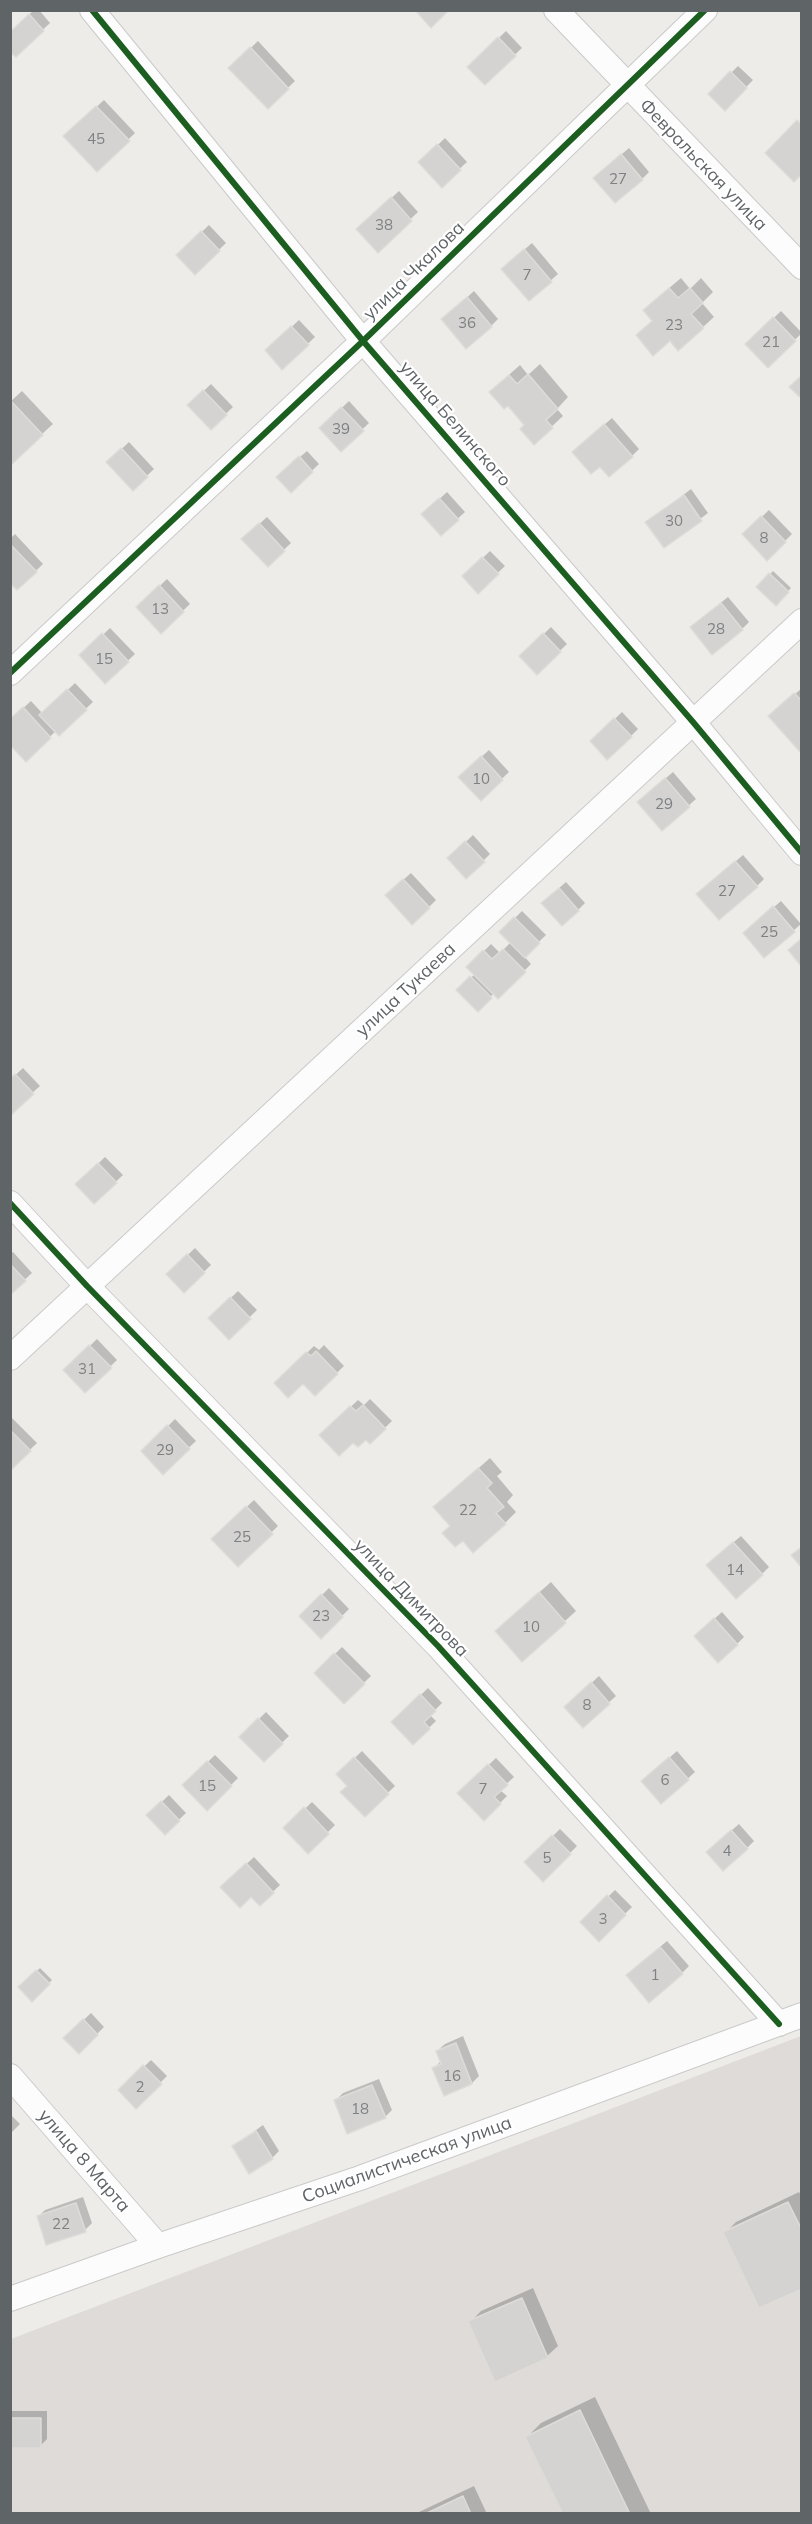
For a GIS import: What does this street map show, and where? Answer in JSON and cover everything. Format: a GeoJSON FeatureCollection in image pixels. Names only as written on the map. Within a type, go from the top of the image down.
{"type":"FeatureCollection","features":[{"type":"Feature","properties":{"kind":"street","name":"улица Белинского"},"geometry":{"type":"LineString","coordinates":[[92,10],[363,341],[693,722],[801,853]]}},
{"type":"Feature","properties":{"kind":"street","name":"Февральская улица"},"geometry":{"type":"LineString","coordinates":[[556,10],[801,267]]}},
{"type":"Feature","properties":{"kind":"street","name":"улица Чкалова"},"geometry":{"type":"LineString","coordinates":[[10,673],[363,341],[705,10]]}},
{"type":"Feature","properties":{"kind":"street","name":"улица Тукаева"},"geometry":{"type":"LineString","coordinates":[[10,1358],[801,621]]}},
{"type":"Feature","properties":{"kind":"street","name":"улица Димитрова"},"geometry":{"type":"LineString","coordinates":[[10,1203],[87,1286],[438,1646],[779,2024]]}},
{"type":"Feature","properties":{"kind":"street","name":"Социалистическая улица"},"geometry":{"type":"LineString","coordinates":[[10,2299],[360,2178],[801,2015]]}},
{"type":"Feature","properties":{"kind":"street","name":"улица 8 Марта"},"geometry":{"type":"LineString","coordinates":[[10,2076],[158,2246]]}},
{"type":"Feature","properties":{"kind":"shaded area"},"geometry":{"type":"Polygon","coordinates":[[[801,2036],[801,2513],[11,2514],[11,2339],[801,2036]]]}},
{"type":"Feature","properties":{"kind":"building"},"geometry":{"type":"Polygon","coordinates":[[[415,10],[449,10],[431,28],[415,10]]]}},
{"type":"Feature","properties":{"kind":"building"},"geometry":{"type":"Polygon","coordinates":[[[29,14],[44,31],[16,57],[10,52],[10,32],[29,14]]]}},
{"type":"Feature","properties":{"kind":"building"},"geometry":{"type":"Polygon","coordinates":[[[498,37],[516,56],[485,85],[467,67],[498,37]]]}},
{"type":"Feature","properties":{"kind":"building"},"geometry":{"type":"Polygon","coordinates":[[[250,47],[289,89],[268,109],[228,68],[250,47]]]}},
{"type":"Feature","properties":{"kind":"building"},"geometry":{"type":"Polygon","coordinates":[[[730,71],[747,88],[725,111],[708,94],[730,71]]]}},
{"type":"Feature","properties":{"kind":"building"},"geometry":{"type":"Polygon","coordinates":[[[96,106],[130,141],[97,172],[63,136],[96,106]]]}},
{"type":"Feature","properties":{"kind":"building"},"geometry":{"type":"Polygon","coordinates":[[[797,120],[802,125],[802,174],[794,182],[765,153],[797,120]]]}},
{"type":"Feature","properties":{"kind":"building"},"geometry":{"type":"Polygon","coordinates":[[[437,144],[461,170],[442,188],[418,162],[437,144]]]}},
{"type":"Feature","properties":{"kind":"building"},"geometry":{"type":"Polygon","coordinates":[[[621,154],[643,180],[615,203],[593,178],[621,154]]]}},
{"type":"Feature","properties":{"kind":"building"},"geometry":{"type":"Polygon","coordinates":[[[391,197],[412,221],[378,253],[356,229],[391,197]]]}},
{"type":"Feature","properties":{"kind":"building"},"geometry":{"type":"Polygon","coordinates":[[[201,231],[220,251],[195,275],[176,255],[201,231]]]}},
{"type":"Feature","properties":{"kind":"building"},"geometry":{"type":"Polygon","coordinates":[[[524,249],[552,282],[529,301],[501,269],[524,249]]]}},
{"type":"Feature","properties":{"kind":"building"},"geometry":{"type":"Polygon","coordinates":[[[669,288],[678,298],[690,288],[703,303],[691,314],[704,328],[678,351],[670,341],[653,356],[636,335],[652,321],[643,310],[669,288]]]}},
{"type":"Feature","properties":{"kind":"building"},"geometry":{"type":"Polygon","coordinates":[[[467,297],[492,327],[466,349],[441,319],[467,297]]]}},
{"type":"Feature","properties":{"kind":"building"},"geometry":{"type":"Polygon","coordinates":[[[773,317],[796,341],[768,368],[745,344],[773,317]]]}},
{"type":"Feature","properties":{"kind":"building"},"geometry":{"type":"Polygon","coordinates":[[[291,326],[309,345],[282,370],[265,350],[291,326]]]}},
{"type":"Feature","properties":{"kind":"building"},"geometry":{"type":"Polygon","coordinates":[[[528,374],[558,409],[546,420],[553,428],[534,445],[520,429],[524,425],[508,406],[504,409],[489,392],[509,375],[517,384],[528,374]]]}},
{"type":"Feature","properties":{"kind":"building"},"geometry":{"type":"Polygon","coordinates":[[[802,375],[802,399],[789,387],[802,375]]]}},
{"type":"Feature","properties":{"kind":"building"},"geometry":{"type":"Polygon","coordinates":[[[203,390],[227,415],[211,430],[187,405],[203,390]]]}},
{"type":"Feature","properties":{"kind":"building"},"geometry":{"type":"Polygon","coordinates":[[[10,400],[43,435],[10,466],[10,400]]]}},
{"type":"Feature","properties":{"kind":"building"},"geometry":{"type":"Polygon","coordinates":[[[341,407],[364,431],[341,452],[319,428],[341,407]]]}},
{"type":"Feature","properties":{"kind":"building"},"geometry":{"type":"Polygon","coordinates":[[[604,424],[633,457],[609,477],[600,467],[591,474],[572,452],[604,424]]]}},
{"type":"Feature","properties":{"kind":"building"},"geometry":{"type":"Polygon","coordinates":[[[121,448],[148,477],[133,491],[106,462],[121,448]]]}},
{"type":"Feature","properties":{"kind":"building"},"geometry":{"type":"Polygon","coordinates":[[[299,456],[313,472],[291,493],[276,477],[299,456]]]}},
{"type":"Feature","properties":{"kind":"building"},"geometry":{"type":"Polygon","coordinates":[[[684,495],[702,521],[664,548],[645,522],[684,495]]]}},
{"type":"Feature","properties":{"kind":"building"},"geometry":{"type":"Polygon","coordinates":[[[439,498],[459,520],[441,536],[421,514],[439,498]]]}},
{"type":"Feature","properties":{"kind":"building"},"geometry":{"type":"Polygon","coordinates":[[[761,516],[786,542],[767,561],[742,534],[761,516]]]}},
{"type":"Feature","properties":{"kind":"building"},"geometry":{"type":"Polygon","coordinates":[[[259,523],[285,551],[268,567],[241,539],[259,523]]]}},
{"type":"Feature","properties":{"kind":"building"},"geometry":{"type":"Polygon","coordinates":[[[10,544],[37,572],[17,590],[10,583],[10,544]]]}},
{"type":"Feature","properties":{"kind":"building"},"geometry":{"type":"Polygon","coordinates":[[[482,557],[499,574],[478,594],[462,576],[482,557]]]}},
{"type":"Feature","properties":{"kind":"building"},"geometry":{"type":"Polygon","coordinates":[[[769,573],[789,592],[776,606],[756,587],[769,573]]]}},
{"type":"Feature","properties":{"kind":"building"},"geometry":{"type":"Polygon","coordinates":[[[159,585],[184,612],[161,634],[136,607],[159,585]]]}},
{"type":"Feature","properties":{"kind":"building"},"geometry":{"type":"Polygon","coordinates":[[[721,603],[743,630],[712,655],[690,627],[721,603]]]}},
{"type":"Feature","properties":{"kind":"building"},"geometry":{"type":"Polygon","coordinates":[[[102,633],[129,662],[105,684],[79,655],[102,633]]]}},
{"type":"Feature","properties":{"kind":"building"},"geometry":{"type":"Polygon","coordinates":[[[543,633],[561,652],[537,675],[519,656],[543,633]]]}},
{"type":"Feature","properties":{"kind":"building"},"geometry":{"type":"Polygon","coordinates":[[[67,689],[87,710],[59,736],[39,715],[67,689]]]}},
{"type":"Feature","properties":{"kind":"building"},"geometry":{"type":"Polygon","coordinates":[[[794,693],[802,701],[801,753],[768,716],[794,693]]]}},
{"type":"Feature","properties":{"kind":"building"},"geometry":{"type":"Polygon","coordinates":[[[23,707],[51,738],[26,762],[10,745],[10,719],[23,707]]]}},
{"type":"Feature","properties":{"kind":"building"},"geometry":{"type":"Polygon","coordinates":[[[614,718],[632,737],[607,760],[590,741],[614,718]]]}},
{"type":"Feature","properties":{"kind":"building"},"geometry":{"type":"Polygon","coordinates":[[[481,756],[503,780],[481,801],[458,777],[481,756]]]}},
{"type":"Feature","properties":{"kind":"building"},"geometry":{"type":"Polygon","coordinates":[[[665,778],[690,807],[662,831],[637,802],[665,778]]]}},
{"type":"Feature","properties":{"kind":"building"},"geometry":{"type":"Polygon","coordinates":[[[465,841],[485,862],[466,879],[447,858],[465,841]]]}},
{"type":"Feature","properties":{"kind":"building"},"geometry":{"type":"Polygon","coordinates":[[[735,861],[758,887],[719,920],[696,894],[735,861]]]}},
{"type":"Feature","properties":{"kind":"building"},"geometry":{"type":"Polygon","coordinates":[[[403,879],[430,908],[412,925],[385,895],[403,879]]]}},
{"type":"Feature","properties":{"kind":"building"},"geometry":{"type":"Polygon","coordinates":[[[559,888],[579,911],[562,926],[541,903],[559,888]]]}},
{"type":"Feature","properties":{"kind":"building"},"geometry":{"type":"Polygon","coordinates":[[[773,906],[795,932],[764,958],[743,933],[773,906]]]}},
{"type":"Feature","properties":{"kind":"building"},"geometry":{"type":"Polygon","coordinates":[[[514,917],[540,943],[525,958],[499,932],[514,917]]]}},
{"type":"Feature","properties":{"kind":"building"},"geometry":{"type":"Polygon","coordinates":[[[802,938],[802,967],[788,950],[802,938]]]}},
{"type":"Feature","properties":{"kind":"building"},"geometry":{"type":"Polygon","coordinates":[[[503,949],[526,972],[498,999],[466,967],[483,950],[492,959],[503,949]]]}},
{"type":"Feature","properties":{"kind":"building"},"geometry":{"type":"Polygon","coordinates":[[[470,976],[492,998],[478,1012],[456,990],[470,976]]]}},
{"type":"Feature","properties":{"kind":"building"},"geometry":{"type":"Polygon","coordinates":[[[15,1074],[34,1094],[10,1116],[10,1079],[15,1074]]]}},
{"type":"Feature","properties":{"kind":"building"},"geometry":{"type":"Polygon","coordinates":[[[98,1163],[117,1183],[94,1204],[75,1184],[98,1163]]]}},
{"type":"Feature","properties":{"kind":"building"},"geometry":{"type":"Polygon","coordinates":[[[187,1254],[205,1273],[184,1293],[166,1274],[187,1254]]]}},
{"type":"Feature","properties":{"kind":"building"},"geometry":{"type":"Polygon","coordinates":[[[10,1264],[26,1281],[10,1295],[10,1264]]]}},
{"type":"Feature","properties":{"kind":"building"},"geometry":{"type":"Polygon","coordinates":[[[230,1297],[251,1319],[229,1340],[208,1318],[230,1297]]]}},
{"type":"Feature","properties":{"kind":"building"},"geometry":{"type":"Polygon","coordinates":[[[89,1345],[112,1368],[85,1393],[63,1370],[89,1345]]]}},
{"type":"Feature","properties":{"kind":"building"},"geometry":{"type":"Polygon","coordinates":[[[316,1351],[338,1374],[315,1396],[303,1384],[288,1398],[274,1383],[306,1352],[311,1356],[316,1351]]]}},
{"type":"Feature","properties":{"kind":"building"},"geometry":{"type":"Polygon","coordinates":[[[363,1405],[386,1429],[370,1444],[366,1440],[358,1447],[353,1443],[339,1456],[319,1435],[350,1406],[356,1411],[363,1405]]]}},
{"type":"Feature","properties":{"kind":"building"},"geometry":{"type":"Polygon","coordinates":[[[167,1425],[190,1449],[163,1475],[141,1451],[167,1425]]]}},
{"type":"Feature","properties":{"kind":"building"},"geometry":{"type":"Polygon","coordinates":[[[10,1430],[31,1451],[11,1470],[10,1469],[10,1430]]]}},
{"type":"Feature","properties":{"kind":"building"},"geometry":{"type":"Polygon","coordinates":[[[478,1468],[492,1483],[487,1488],[504,1507],[496,1513],[506,1524],[473,1553],[463,1541],[455,1547],[442,1533],[450,1526],[433,1507],[478,1468]]]}},
{"type":"Feature","properties":{"kind":"building"},"geometry":{"type":"Polygon","coordinates":[[[246,1506],[273,1534],[238,1567],[211,1539],[246,1506]]]}},
{"type":"Feature","properties":{"kind":"building"},"geometry":{"type":"Polygon","coordinates":[[[733,1542],[763,1575],[736,1599],[706,1565],[733,1542]]]}},
{"type":"Feature","properties":{"kind":"building"},"geometry":{"type":"Polygon","coordinates":[[[802,1547],[802,1568],[791,1555],[802,1547]]]}},
{"type":"Feature","properties":{"kind":"building"},"geometry":{"type":"Polygon","coordinates":[[[539,1592],[566,1623],[522,1662],[495,1631],[539,1592]]]}},
{"type":"Feature","properties":{"kind":"building"},"geometry":{"type":"Polygon","coordinates":[[[321,1594],[343,1617],[321,1639],[299,1616],[321,1594]]]}},
{"type":"Feature","properties":{"kind":"building"},"geometry":{"type":"Polygon","coordinates":[[[714,1618],[738,1645],[718,1663],[694,1636],[714,1618]]]}},
{"type":"Feature","properties":{"kind":"building"},"geometry":{"type":"Polygon","coordinates":[[[334,1653],[365,1684],[344,1704],[314,1673],[334,1653]]]}},
{"type":"Feature","properties":{"kind":"building"},"geometry":{"type":"Polygon","coordinates":[[[591,1682],[610,1704],[583,1728],[564,1707],[591,1682]]]}},
{"type":"Feature","properties":{"kind":"building"},"geometry":{"type":"Polygon","coordinates":[[[420,1694],[436,1711],[424,1722],[430,1729],[413,1745],[391,1722],[420,1694]]]}},
{"type":"Feature","properties":{"kind":"building"},"geometry":{"type":"Polygon","coordinates":[[[258,1718],[283,1744],[264,1762],[239,1737],[258,1718]]]}},
{"type":"Feature","properties":{"kind":"building"},"geometry":{"type":"Polygon","coordinates":[[[354,1757],[389,1794],[365,1817],[340,1792],[347,1786],[336,1774],[354,1757]]]}},
{"type":"Feature","properties":{"kind":"building"},"geometry":{"type":"Polygon","coordinates":[[[669,1757],[689,1780],[661,1804],[641,1781],[669,1757]]]}},
{"type":"Feature","properties":{"kind":"building"},"geometry":{"type":"Polygon","coordinates":[[[207,1761],[232,1786],[207,1811],[182,1785],[207,1761]]]}},
{"type":"Feature","properties":{"kind":"building"},"geometry":{"type":"Polygon","coordinates":[[[488,1764],[508,1785],[494,1797],[501,1804],[484,1821],[457,1793],[488,1764]]]}},
{"type":"Feature","properties":{"kind":"building"},"geometry":{"type":"Polygon","coordinates":[[[161,1801],[180,1821],[165,1835],[146,1815],[161,1801]]]}},
{"type":"Feature","properties":{"kind":"building"},"geometry":{"type":"Polygon","coordinates":[[[304,1807],[329,1834],[308,1854],[283,1828],[304,1807]]]}},
{"type":"Feature","properties":{"kind":"building"},"geometry":{"type":"Polygon","coordinates":[[[731,1830],[748,1849],[723,1871],[706,1852],[731,1830]]]}},
{"type":"Feature","properties":{"kind":"building"},"geometry":{"type":"Polygon","coordinates":[[[552,1835],[571,1854],[543,1882],[524,1862],[552,1835]]]}},
{"type":"Feature","properties":{"kind":"building"},"geometry":{"type":"Polygon","coordinates":[[[246,1863],[274,1893],[260,1906],[251,1897],[240,1908],[220,1887],[246,1863]]]}},
{"type":"Feature","properties":{"kind":"building"},"geometry":{"type":"Polygon","coordinates":[[[607,1895],[626,1915],[599,1942],[580,1922],[607,1895]]]}},
{"type":"Feature","properties":{"kind":"building"},"geometry":{"type":"Polygon","coordinates":[[[660,1947],[683,1974],[649,2003],[626,1975],[660,1947]]]}},
{"type":"Feature","properties":{"kind":"building"},"geometry":{"type":"Polygon","coordinates":[[[36,1970],[50,1984],[32,2002],[18,1987],[36,1970]]]}},
{"type":"Feature","properties":{"kind":"building"},"geometry":{"type":"Polygon","coordinates":[[[83,2019],[98,2035],[79,2054],[63,2038],[83,2019]]]}},
{"type":"Feature","properties":{"kind":"building"},"geometry":{"type":"Polygon","coordinates":[[[456,2043],[472,2084],[444,2096],[432,2068],[441,2064],[436,2051],[456,2043]]]}},
{"type":"Feature","properties":{"kind":"building"},"geometry":{"type":"Polygon","coordinates":[[[143,2065],[162,2084],[136,2109],[118,2090],[143,2065]]]}},
{"type":"Feature","properties":{"kind":"building"},"geometry":{"type":"Polygon","coordinates":[[[372,2085],[386,2118],[347,2134],[334,2100],[372,2085]]]}},
{"type":"Feature","properties":{"kind":"building"},"geometry":{"type":"Polygon","coordinates":[[[256,2131],[273,2159],[249,2174],[232,2146],[256,2131]]]}},
{"type":"Feature","properties":{"kind":"building"},"geometry":{"type":"Polygon","coordinates":[[[788,2202],[802,2230],[802,2289],[759,2308],[723,2232],[788,2202]]]}},
{"type":"Feature","properties":{"kind":"building"},"geometry":{"type":"Polygon","coordinates":[[[76,2203],[86,2232],[46,2245],[37,2216],[76,2203]]]}},
{"type":"Feature","properties":{"kind":"building"},"geometry":{"type":"Polygon","coordinates":[[[522,2298],[548,2358],[495,2382],[468,2321],[522,2298]]]}},
{"type":"Feature","properties":{"kind":"building"},"geometry":{"type":"Polygon","coordinates":[[[580,2410],[630,2514],[563,2514],[525,2437],[580,2410]]]}},
{"type":"Feature","properties":{"kind":"building"},"geometry":{"type":"Polygon","coordinates":[[[10,2418],[41,2418],[41,2448],[10,2448],[10,2418]]]}},
{"type":"Feature","properties":{"kind":"building"},"geometry":{"type":"Polygon","coordinates":[[[463,2496],[471,2514],[425,2514],[463,2496]]]}},
{"type":"Feature","properties":{"kind":"cycle path"},"geometry":{"type":"LineString","coordinates":[[92,10],[363,341],[693,722],[802,853]]}},
{"type":"Feature","properties":{"kind":"cycle path"},"geometry":{"type":"LineString","coordinates":[[10,673],[363,341],[705,10]]}},
{"type":"Feature","properties":{"kind":"cycle path"},"geometry":{"type":"LineString","coordinates":[[10,1203],[87,1286],[438,1646],[779,2024]]}}]}
